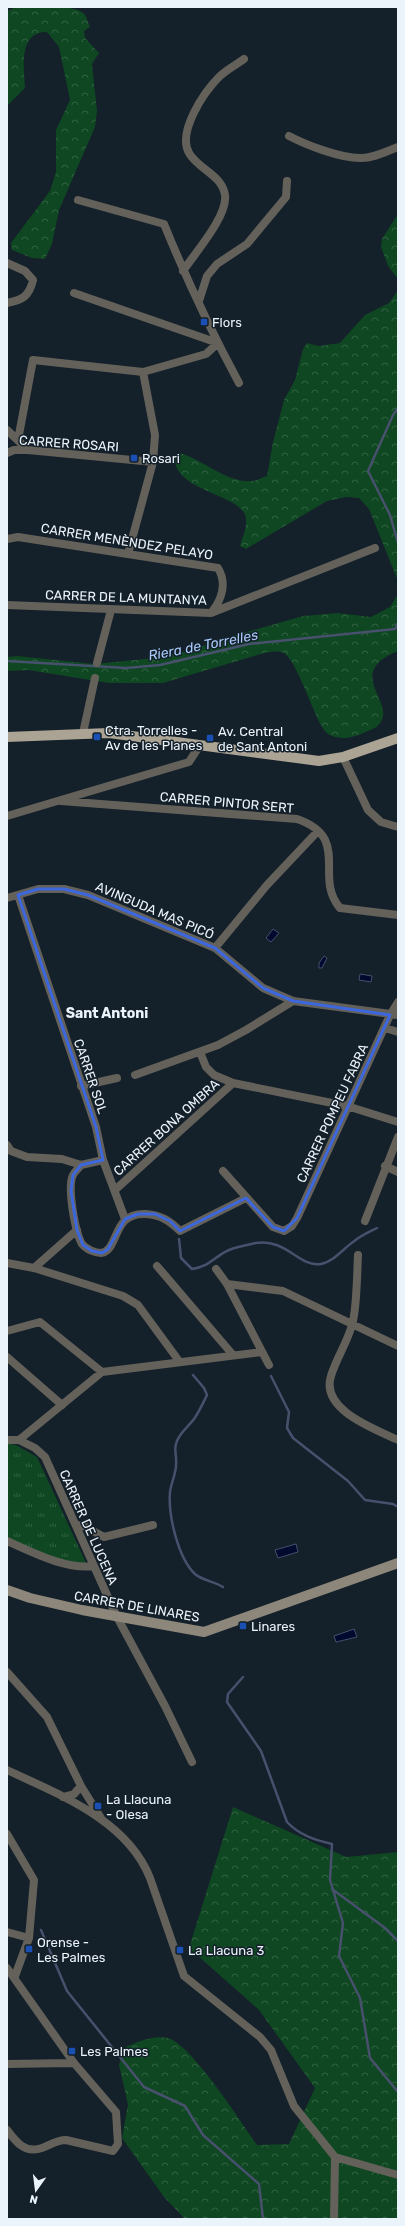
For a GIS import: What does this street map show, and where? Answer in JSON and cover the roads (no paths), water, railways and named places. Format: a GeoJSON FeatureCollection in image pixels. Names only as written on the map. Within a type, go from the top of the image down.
{"type":"FeatureCollection","features":[{"type":"Feature","properties":{"kind":"main road"},"geometry":{"type":"LineString","coordinates":[[7,737],[82,733],[116,733],[318,760],[343,757],[398,738]]}},
{"type":"Feature","properties":{"kind":"street"},"geometry":{"type":"LineString","coordinates":[[183,271],[223,212],[225,194],[219,182],[189,153],[186,136],[194,111],[215,83],[244,59]]}},
{"type":"Feature","properties":{"kind":"street"},"geometry":{"type":"LineString","coordinates":[[289,136],[304,144],[360,158],[383,153],[398,147]]}},
{"type":"Feature","properties":{"kind":"street"},"geometry":{"type":"LineString","coordinates":[[199,301],[207,276],[217,264],[247,244],[286,197],[287,180]]}},
{"type":"Feature","properties":{"kind":"street"},"geometry":{"type":"LineString","coordinates":[[78,200],[164,224],[183,271],[239,383]]}},
{"type":"Feature","properties":{"kind":"street"},"geometry":{"type":"LineString","coordinates":[[7,263],[25,271],[33,280],[30,291],[22,300],[7,304]]}},
{"type":"Feature","properties":{"kind":"street"},"geometry":{"type":"LineString","coordinates":[[74,293],[218,343]]}},
{"type":"Feature","properties":{"kind":"street"},"geometry":{"type":"LineString","coordinates":[[18,440],[33,360],[143,372],[206,354],[218,343]]}},
{"type":"Feature","properties":{"kind":"street"},"geometry":{"type":"LineString","coordinates":[[128,554],[153,462],[155,435],[143,372]]}},
{"type":"Feature","properties":{"kind":"street"},"geometry":{"type":"LineString","coordinates":[[7,430],[28,450]]}},
{"type":"Feature","properties":{"kind":"street","name":"CARRER ROSARI"},"geometry":{"type":"LineString","coordinates":[[7,454],[14,450],[28,450],[153,462]]}},
{"type":"Feature","properties":{"kind":"street","name":"CARRER MENÈNDEZ PELAYO"},"geometry":{"type":"LineString","coordinates":[[7,539],[18,537],[218,568],[223,575],[221,600],[211,613]]}},
{"type":"Feature","properties":{"kind":"street","name":"CARRER DE LA MUNTANYA"},"geometry":{"type":"LineString","coordinates":[[7,605],[211,613],[375,548]]}},
{"type":"Feature","properties":{"kind":"street"},"geometry":{"type":"LineString","coordinates":[[97,663],[110,610]]}},
{"type":"Feature","properties":{"kind":"street"},"geometry":{"type":"LineString","coordinates":[[82,733],[95,678]]}},
{"type":"Feature","properties":{"kind":"street"},"geometry":{"type":"LineString","coordinates":[[7,816],[189,762],[200,745]]}},
{"type":"Feature","properties":{"kind":"street"},"geometry":{"type":"LineString","coordinates":[[343,757],[368,810],[382,822],[398,827]]}},
{"type":"Feature","properties":{"kind":"street","name":"CARRER PINTOR SERT"},"geometry":{"type":"LineString","coordinates":[[61,801],[284,817],[309,823],[326,839],[329,853],[330,892],[334,901],[340,908],[398,915]]}},
{"type":"Feature","properties":{"kind":"street"},"geometry":{"type":"LineString","coordinates":[[215,948],[267,885],[318,831]]}},
{"type":"Feature","properties":{"kind":"street","name":"AVINGUDA MAS PICÓ"},"geometry":{"type":"LineString","coordinates":[[7,898],[38,888],[64,889],[88,895],[215,948],[263,988],[292,1001],[394,1015]]}},
{"type":"Feature","properties":{"kind":"street","name":"CARRER SOL"},"geometry":{"type":"LineString","coordinates":[[18,895],[96,1127],[103,1160],[125,1219]]}},
{"type":"Feature","properties":{"kind":"street"},"geometry":{"type":"LineString","coordinates":[[134,1075],[200,1052],[246,1030],[292,1001]]}},
{"type":"Feature","properties":{"kind":"street","name":"CARRER POMPEU FABRA"},"geometry":{"type":"LineString","coordinates":[[246,1198],[273,1227],[284,1231],[292,1226],[297,1218],[347,1106],[385,1028],[394,1015],[398,1002]]}},
{"type":"Feature","properties":{"kind":"street"},"geometry":{"type":"LineString","coordinates":[[385,1028],[398,1032]]}},
{"type":"Feature","properties":{"kind":"street"},"geometry":{"type":"LineString","coordinates":[[200,1052],[206,1067],[214,1075],[233,1083],[347,1106],[398,1122]]}},
{"type":"Feature","properties":{"kind":"street"},"geometry":{"type":"LineString","coordinates":[[81,1086],[117,1078]]}},
{"type":"Feature","properties":{"kind":"street","name":"CARRER BONA OMBRA"},"geometry":{"type":"LineString","coordinates":[[115,1190],[233,1083]]}},
{"type":"Feature","properties":{"kind":"street"},"geometry":{"type":"LineString","coordinates":[[365,1221],[398,1137]]}},
{"type":"Feature","properties":{"kind":"street"},"geometry":{"type":"LineString","coordinates":[[7,1145],[11,1151],[27,1157],[62,1159],[81,1166]]}},
{"type":"Feature","properties":{"kind":"street"},"geometry":{"type":"LineString","coordinates":[[103,1160],[81,1166],[73,1175],[71,1191],[77,1230],[83,1245],[92,1251],[102,1253],[113,1243],[116,1231],[125,1219],[138,1214],[155,1214],[170,1221],[180,1231],[246,1198],[223,1171]]}},
{"type":"Feature","properties":{"kind":"street"},"geometry":{"type":"LineString","coordinates":[[386,1166],[398,1172]]}},
{"type":"Feature","properties":{"kind":"street"},"geometry":{"type":"LineString","coordinates":[[34,1268],[77,1230]]}},
{"type":"Feature","properties":{"kind":"street"},"geometry":{"type":"LineString","coordinates":[[358,1255],[352,1324],[330,1378],[330,1390],[336,1404],[345,1413],[398,1440]]}},
{"type":"Feature","properties":{"kind":"street"},"geometry":{"type":"LineString","coordinates":[[7,1264],[34,1268],[123,1296],[138,1305],[179,1361]]}},
{"type":"Feature","properties":{"kind":"street"},"geometry":{"type":"LineString","coordinates":[[157,1266],[232,1355]]}},
{"type":"Feature","properties":{"kind":"street"},"geometry":{"type":"LineString","coordinates":[[216,1269],[227,1284],[269,1366]]}},
{"type":"Feature","properties":{"kind":"street"},"geometry":{"type":"LineString","coordinates":[[227,1284],[283,1291],[398,1346]]}},
{"type":"Feature","properties":{"kind":"street"},"geometry":{"type":"LineString","coordinates":[[7,1331],[40,1322],[102,1372]]}},
{"type":"Feature","properties":{"kind":"street"},"geometry":{"type":"LineString","coordinates":[[7,1440],[19,1440],[102,1372],[179,1361],[262,1352]]}},
{"type":"Feature","properties":{"kind":"street"},"geometry":{"type":"LineString","coordinates":[[7,1357],[62,1406]]}},
{"type":"Feature","properties":{"kind":"street","name":"CARRER DE LUCENA"},"geometry":{"type":"LineString","coordinates":[[19,1440],[35,1448],[45,1457],[116,1615],[165,1706],[192,1762]]}},
{"type":"Feature","properties":{"kind":"street"},"geometry":{"type":"LineString","coordinates":[[76,1525],[84,1526],[104,1537],[153,1525]]}},
{"type":"Feature","properties":{"kind":"street"},"geometry":{"type":"LineString","coordinates":[[7,1541],[60,1561],[88,1567],[94,1566]]}},
{"type":"Feature","properties":{"kind":"street","name":"CARRER DE LINARES"},"geometry":{"type":"LineString","coordinates":[[7,1590],[30,1598],[82,1610],[204,1632],[398,1564]]}},
{"type":"Feature","properties":{"kind":"street"},"geometry":{"type":"LineString","coordinates":[[7,1672],[48,1717],[81,1786],[101,1818]]}},
{"type":"Feature","properties":{"kind":"street"},"geometry":{"type":"LineString","coordinates":[[7,1770],[63,1797],[101,1818],[135,1850],[144,1864],[184,1976],[260,2036],[271,2050],[294,2106],[335,2157],[398,2176]]}},
{"type":"Feature","properties":{"kind":"street"},"geometry":{"type":"LineString","coordinates":[[63,1797],[74,1794],[81,1786]]}},
{"type":"Feature","properties":{"kind":"street"},"geometry":{"type":"LineString","coordinates":[[7,1834],[11,1848],[34,1880],[29,1938],[15,1976]]}},
{"type":"Feature","properties":{"kind":"street"},"geometry":{"type":"LineString","coordinates":[[7,1932],[29,1938]]}},
{"type":"Feature","properties":{"kind":"street"},"geometry":{"type":"LineString","coordinates":[[7,1968],[15,1976],[74,2063],[116,2112],[118,2144],[113,2151],[66,2140],[58,2140],[35,2150],[24,2148],[17,2144],[7,2130]]}},
{"type":"Feature","properties":{"kind":"street"},"geometry":{"type":"LineString","coordinates":[[7,2064],[74,2063]]}},
{"type":"Feature","properties":{"kind":"street"},"geometry":{"type":"LineString","coordinates":[[334,2219],[335,2157]]}},
{"type":"Feature","properties":{"kind":"water"},"geometry":{"type":"Polygon","coordinates":[[[273,929],[279,933],[271,942],[266,938],[273,929]]]}},
{"type":"Feature","properties":{"kind":"water"},"geometry":{"type":"Polygon","coordinates":[[[324,956],[327,958],[322,968],[319,968],[319,963],[324,956]]]}},
{"type":"Feature","properties":{"kind":"water"},"geometry":{"type":"Polygon","coordinates":[[[360,974],[372,976],[371,982],[359,980],[360,974]]]}},
{"type":"Feature","properties":{"kind":"water"},"geometry":{"type":"Polygon","coordinates":[[[296,1544],[298,1552],[278,1558],[275,1550],[296,1544]]]}},
{"type":"Feature","properties":{"kind":"water"},"geometry":{"type":"Polygon","coordinates":[[[354,1629],[357,1637],[336,1642],[334,1636],[354,1629]]]}},
{"type":"Feature","properties":{"kind":"waterway","name":"Riera de Torrelles"},"geometry":{"type":"LineString","coordinates":[[398,408],[393,415],[368,471],[390,515],[398,543]]}},
{"type":"Feature","properties":{"kind":"waterway","name":"Riera de Torrelles"},"geometry":{"type":"LineString","coordinates":[[7,661],[126,668],[160,665],[249,644],[395,629],[398,623]]}},
{"type":"Feature","properties":{"kind":"waterway"},"geometry":{"type":"LineString","coordinates":[[179,1239],[181,1258],[192,1269],[204,1266],[224,1252],[256,1243],[276,1245],[306,1262],[321,1264],[330,1261],[349,1245],[377,1228]]}},
{"type":"Feature","properties":{"kind":"waterway"},"geometry":{"type":"LineString","coordinates":[[193,1375],[204,1388],[207,1395],[196,1416],[181,1434],[175,1446],[176,1468],[170,1492],[171,1512],[175,1536],[189,1567],[198,1576],[223,1587]]}},
{"type":"Feature","properties":{"kind":"waterway"},"geometry":{"type":"LineString","coordinates":[[271,1376],[289,1412],[287,1428],[293,1438],[348,1481],[365,1500],[393,1504],[398,1507]]}},
{"type":"Feature","properties":{"kind":"waterway"},"geometry":{"type":"LineString","coordinates":[[243,1677],[228,1694],[227,1702],[261,1751],[287,1822],[292,1827],[308,1836],[319,1841],[332,1844],[330,1880],[343,1923],[339,1956],[360,1998],[370,2058],[398,2092]]}},
{"type":"Feature","properties":{"kind":"waterway"},"geometry":{"type":"LineString","coordinates":[[332,1889],[385,1928],[398,1941]]}},
{"type":"Feature","properties":{"kind":"waterway"},"geometry":{"type":"LineString","coordinates":[[41,1930],[67,1991],[144,2087],[185,2106],[203,2135],[259,2184],[263,2219]]}},
{"type":"Feature","properties":{"kind":"place","name":"Flors"},"geometry":{"type":"Point","coordinates":[204,322]}},
{"type":"Feature","properties":{"kind":"place","name":"Rosari"},"geometry":{"type":"Point","coordinates":[134,458]}},
{"type":"Feature","properties":{"kind":"place","name":"Ctra. Torrelles - Av de les Planes"},"geometry":{"type":"Point","coordinates":[97,737]}},
{"type":"Feature","properties":{"kind":"place","name":"Av. Central de Sant Antoni"},"geometry":{"type":"Point","coordinates":[210,738]}},
{"type":"Feature","properties":{"kind":"place","name":"Linares"},"geometry":{"type":"Point","coordinates":[243,1626]}},
{"type":"Feature","properties":{"kind":"place","name":"La Llacuna - Olesa"},"geometry":{"type":"Point","coordinates":[98,1806]}},
{"type":"Feature","properties":{"kind":"place","name":"Orense - Les Palmes"},"geometry":{"type":"Point","coordinates":[29,1949]}},
{"type":"Feature","properties":{"kind":"place","name":"La Llacuna 3"},"geometry":{"type":"Point","coordinates":[180,1950]}},
{"type":"Feature","properties":{"kind":"place","name":"Les Palmes"},"geometry":{"type":"Point","coordinates":[72,2051]}},
{"type":"Feature","properties":{"kind":"district","name":"Sant Antoni"},"geometry":{"type":"Point","coordinates":[107,1013]}}]}
